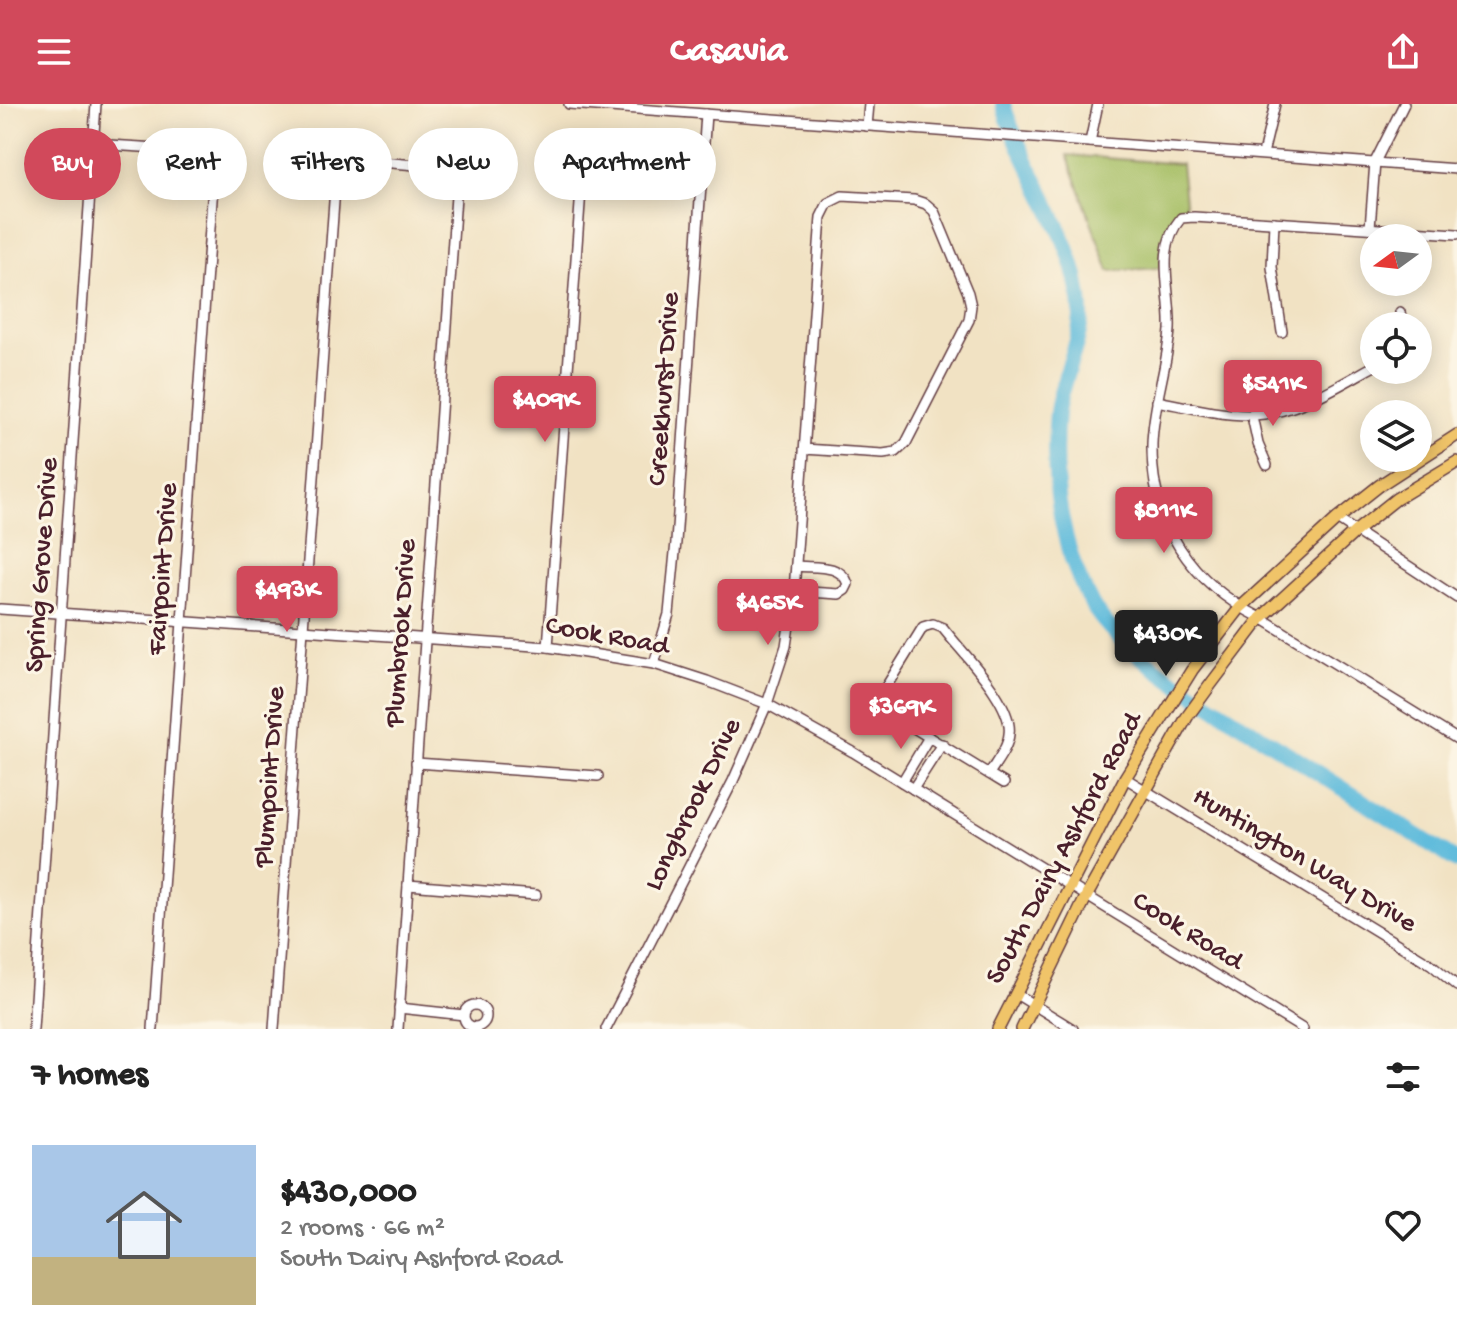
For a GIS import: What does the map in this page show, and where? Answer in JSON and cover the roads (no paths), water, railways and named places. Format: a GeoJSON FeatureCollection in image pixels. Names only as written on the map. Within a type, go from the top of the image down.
{"type":"FeatureCollection","features":[{"type":"Feature","properties":{"kind":"main road","name":"South Dairy Ashford Road"},"geometry":{"type":"LineString","coordinates":[[998,1029],[1125,778],[1192,670],[1240,608],[1337,519],[1380,485],[1457,436]]}},
{"type":"Feature","properties":{"kind":"main road","name":"South Dairy Ashford Road"},"geometry":{"type":"LineString","coordinates":[[1022,1029],[1087,895],[1187,717],[1261,618],[1356,531],[1396,499],[1457,462]]}},
{"type":"Feature","properties":{"kind":"street","name":"Spring Grove Drive"},"geometry":{"type":"LineString","coordinates":[[94,128],[96,104]]}},
{"type":"Feature","properties":{"kind":"street"},"geometry":{"type":"LineString","coordinates":[[569,104],[647,107],[758,118],[1457,169]]}},
{"type":"Feature","properties":{"kind":"street"},"geometry":{"type":"LineString","coordinates":[[758,118],[759,104]]}},
{"type":"Feature","properties":{"kind":"street"},"geometry":{"type":"LineString","coordinates":[[867,126],[869,104]]}},
{"type":"Feature","properties":{"kind":"street"},"geometry":{"type":"LineString","coordinates":[[1090,142],[1098,104]]}},
{"type":"Feature","properties":{"kind":"street"},"geometry":{"type":"LineString","coordinates":[[1263,154],[1275,104]]}},
{"type":"Feature","properties":{"kind":"street"},"geometry":{"type":"LineString","coordinates":[[1370,224],[1375,162],[1404,104]]}},
{"type":"Feature","properties":{"kind":"street","name":"Creekhurst Drive"},"geometry":{"type":"LineString","coordinates":[[705,128],[706,114]]}},
{"type":"Feature","properties":{"kind":"street","name":"Fairpoint Drive"},"geometry":{"type":"LineString","coordinates":[[121,146],[189,150],[206,156],[214,172],[153,1029]]}},
{"type":"Feature","properties":{"kind":"street","name":"Plumpoint Drive"},"geometry":{"type":"LineString","coordinates":[[274,1029],[335,188],[340,171],[356,160],[440,167],[451,176],[456,196],[453,241]]}},
{"type":"Feature","properties":{"kind":"street","name":"Longbrook Drive"},"geometry":{"type":"LineString","coordinates":[[606,1029],[733,781],[767,704],[786,646],[794,591],[804,449],[820,235],[821,217],[828,203],[842,196],[914,200],[926,204],[939,222],[971,306],[969,320],[906,443],[896,452],[883,454],[804,449]]}},
{"type":"Feature","properties":{"kind":"street","name":"Spring Grove Drive"},"geometry":{"type":"LineString","coordinates":[[33,1029],[89,200]]}},
{"type":"Feature","properties":{"kind":"street"},"geometry":{"type":"LineString","coordinates":[[548,647],[580,200]]}},
{"type":"Feature","properties":{"kind":"street","name":"Creekhurst Drive"},"geometry":{"type":"LineString","coordinates":[[654,664],[669,614],[700,200]]}},
{"type":"Feature","properties":{"kind":"street"},"geometry":{"type":"LineString","coordinates":[[1360,227],[1181,218],[1166,250],[1170,326],[1152,443],[1154,477],[1166,522],[1189,564],[1213,589],[1457,739]]}},
{"type":"Feature","properties":{"kind":"street"},"geometry":{"type":"LineString","coordinates":[[1274,222],[1272,267],[1282,332]]}},
{"type":"Feature","properties":{"kind":"street"},"geometry":{"type":"LineString","coordinates":[[1432,232],[1457,234]]}},
{"type":"Feature","properties":{"kind":"street","name":"Plumbrook Drive"},"geometry":{"type":"LineString","coordinates":[[398,1029],[453,241]]}},
{"type":"Feature","properties":{"kind":"street"},"geometry":{"type":"LineString","coordinates":[[1157,401],[1220,414],[1252,416],[1296,406],[1360,373]]}},
{"type":"Feature","properties":{"kind":"street"},"geometry":{"type":"LineString","coordinates":[[1252,416],[1258,444],[1267,465]]}},
{"type":"Feature","properties":{"kind":"street"},"geometry":{"type":"LineString","coordinates":[[1337,519],[1457,598]]}},
{"type":"Feature","properties":{"kind":"street"},"geometry":{"type":"LineString","coordinates":[[794,591],[839,594],[848,584],[846,576],[835,569],[796,566]]}},
{"type":"Feature","properties":{"kind":"street","name":"Cook Road"},"geometry":{"type":"LineString","coordinates":[[0,609],[548,647],[654,664],[767,704],[853,752],[1303,1029]]}},
{"type":"Feature","properties":{"kind":"street"},"geometry":{"type":"LineString","coordinates":[[989,774],[1010,733],[1007,713],[943,628],[933,624],[919,630],[881,695],[885,708],[891,714],[942,744],[989,774],[1004,783]]}},
{"type":"Feature","properties":{"kind":"street"},"geometry":{"type":"LineString","coordinates":[[902,782],[929,737]]}},
{"type":"Feature","properties":{"kind":"street"},"geometry":{"type":"LineString","coordinates":[[913,789],[942,744]]}},
{"type":"Feature","properties":{"kind":"street"},"geometry":{"type":"LineString","coordinates":[[416,763],[598,776]]}},
{"type":"Feature","properties":{"kind":"street","name":"Huntington Way Drive"},"geometry":{"type":"LineString","coordinates":[[1125,778],[1432,965],[1457,986]]}},
{"type":"Feature","properties":{"kind":"street"},"geometry":{"type":"LineString","coordinates":[[408,885],[536,895]]}},
{"type":"Feature","properties":{"kind":"street"},"geometry":{"type":"LineString","coordinates":[[1016,994],[1073,1029]]}},
{"type":"Feature","properties":{"kind":"street"},"geometry":{"type":"LineString","coordinates":[[399,1008],[464,1015]]}},
{"type":"Feature","properties":{"kind":"waterway"},"geometry":{"type":"LineString","coordinates":[[1003,104],[1023,155],[1061,233],[1078,286],[1080,324],[1059,401],[1055,461],[1065,534],[1071,557],[1090,601],[1116,634],[1172,680],[1457,861]]}}]}
